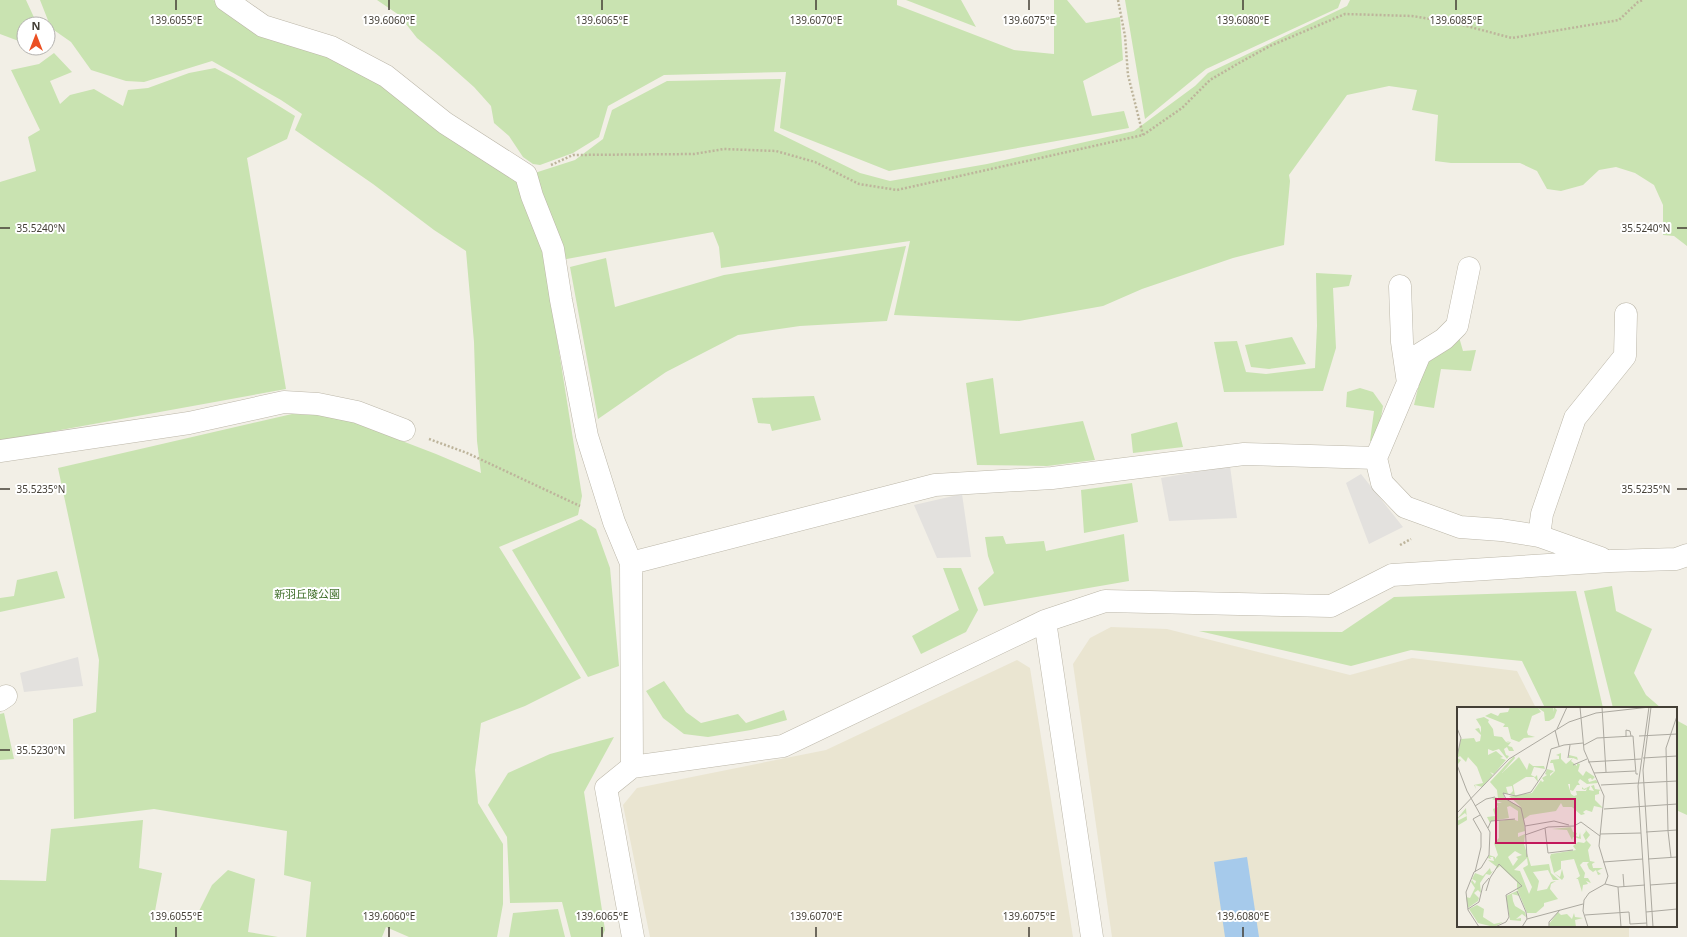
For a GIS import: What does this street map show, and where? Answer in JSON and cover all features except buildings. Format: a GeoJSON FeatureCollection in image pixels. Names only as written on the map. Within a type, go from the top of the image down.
{"type":"FeatureCollection","features":[{"type":"Feature","properties":{"kind":"street"},"geometry":{"type":"LineString","coordinates":[[226,0],[264,26],[331,47],[386,76],[445,123],[526,175],[532,196],[553,249],[561,300],[587,436],[614,522],[631,563],[632,767]]}},
{"type":"Feature","properties":{"kind":"street"},"geometry":{"type":"LineString","coordinates":[[1469,268],[1457,326],[1444,339],[1420,354],[1376,458],[1382,484],[1405,507],[1460,527],[1501,530],[1539,536],[1611,561]]}},
{"type":"Feature","properties":{"kind":"street"},"geometry":{"type":"LineString","coordinates":[[1400,286],[1402,342],[1408,383]]}},
{"type":"Feature","properties":{"kind":"street"},"geometry":{"type":"LineString","coordinates":[[1539,536],[1542,514],[1575,418],[1626,356],[1626,314]]}},
{"type":"Feature","properties":{"kind":"street"},"geometry":{"type":"LineString","coordinates":[[0,451],[189,423],[284,402],[318,404],[357,412],[404,430]]}},
{"type":"Feature","properties":{"kind":"street"},"geometry":{"type":"LineString","coordinates":[[631,563],[935,485],[1052,478],[1244,454],[1376,458]]}},
{"type":"Feature","properties":{"kind":"street"},"geometry":{"type":"LineString","coordinates":[[633,937],[606,788],[632,767],[783,746],[1045,621],[1105,601],[1331,606],[1392,575],[1611,561],[1676,559],[1687,555]]}},
{"type":"Feature","properties":{"kind":"street"},"geometry":{"type":"LineString","coordinates":[[1045,621],[1092,937]]}},
{"type":"Feature","properties":{"kind":"path"},"geometry":{"type":"LineString","coordinates":[[1118,0],[1125,36],[1128,75],[1143,135]]}},
{"type":"Feature","properties":{"kind":"path"},"geometry":{"type":"LineString","coordinates":[[526,175],[573,155],[694,154],[724,149],[776,151],[815,162],[860,184],[897,190],[1143,135],[1182,108],[1210,80],[1270,46],[1344,14],[1412,16],[1455,23],[1512,38],[1619,20],[1638,2],[1643,0]]}},
{"type":"Feature","properties":{"kind":"path"},"geometry":{"type":"LineString","coordinates":[[404,430],[467,453],[614,522]]}},
{"type":"Feature","properties":{"kind":"path"},"geometry":{"type":"LineString","coordinates":[[1394,548],[1411,540]]}},
{"type":"Feature","properties":{"kind":"shaded area"},"geometry":{"type":"Polygon","coordinates":[[[1230,466],[1237,518],[1169,521],[1161,478],[1230,466]]]}},
{"type":"Feature","properties":{"kind":"shaded area"},"geometry":{"type":"Polygon","coordinates":[[[1361,474],[1403,527],[1369,544],[1346,483],[1361,474]]]}},
{"type":"Feature","properties":{"kind":"shaded area"},"geometry":{"type":"Polygon","coordinates":[[[962,494],[971,557],[937,558],[914,505],[962,494]]]}},
{"type":"Feature","properties":{"kind":"shaded area"},"geometry":{"type":"Polygon","coordinates":[[[1111,627],[1167,629],[1350,675],[1412,658],[1517,671],[1535,707],[1457,707],[1457,927],[1629,927],[1629,937],[1112,937],[1073,664],[1090,638],[1111,627]]]}},
{"type":"Feature","properties":{"kind":"shaded area"},"geometry":{"type":"Polygon","coordinates":[[[78,657],[83,686],[24,692],[20,673],[78,657]]]}},
{"type":"Feature","properties":{"kind":"shaded area"},"geometry":{"type":"Polygon","coordinates":[[[1017,660],[1030,668],[1073,937],[650,937],[623,805],[637,788],[826,750],[1017,660]]]}},
{"type":"Feature","properties":{"kind":"green space"},"geometry":{"type":"Polygon","coordinates":[[[0,0],[26,0],[33,16],[16,16],[16,40],[0,34],[0,0]]]}},
{"type":"Feature","properties":{"kind":"green space","name":"新羽丘陵公園"},"geometry":{"type":"Polygon","coordinates":[[[40,0],[213,0],[340,59],[383,84],[516,179],[575,160],[603,139],[612,110],[667,81],[781,79],[774,131],[860,173],[890,181],[987,164],[1134,131],[1195,86],[1208,73],[1347,6],[1350,0],[1687,0],[1687,246],[1674,236],[1663,235],[1663,205],[1654,185],[1635,173],[1616,167],[1599,170],[1583,185],[1561,191],[1547,189],[1537,171],[1520,163],[1451,163],[1435,161],[1438,115],[1412,110],[1417,90],[1389,86],[1347,95],[1289,175],[1290,181],[1284,245],[1233,258],[1142,289],[1103,306],[1019,321],[894,315],[910,241],[721,268],[719,247],[713,232],[545,263],[582,496],[578,515],[499,547],[581,678],[525,706],[481,723],[475,770],[478,803],[503,844],[503,904],[497,937],[409,937],[386,927],[382,937],[306,937],[311,882],[284,875],[287,831],[154,809],[74,819],[73,719],[96,712],[99,660],[58,468],[292,414],[337,416],[481,473],[477,441],[474,342],[466,251],[434,230],[373,184],[295,130],[302,114],[281,100],[212,61],[144,82],[126,81],[91,70],[71,42],[56,32],[56,16],[46,16],[40,0]]]}},
{"type":"Feature","properties":{"kind":"green space"},"geometry":{"type":"Polygon","coordinates":[[[377,0],[897,0],[897,5],[1014,50],[1054,54],[1054,0],[1067,0],[1086,23],[1120,17],[1123,60],[1083,81],[1092,116],[1124,111],[1129,128],[889,171],[780,128],[786,72],[664,75],[608,106],[599,137],[573,153],[540,165],[533,164],[523,157],[509,136],[494,123],[491,106],[474,87],[417,38],[399,15],[377,0]]]}},
{"type":"Feature","properties":{"kind":"green space"},"geometry":{"type":"Polygon","coordinates":[[[906,0],[961,0],[976,27],[906,0]]]}},
{"type":"Feature","properties":{"kind":"green space"},"geometry":{"type":"Polygon","coordinates":[[[1125,0],[1341,0],[1338,8],[1206,69],[1145,119],[1125,0]]]}},
{"type":"Feature","properties":{"kind":"green space"},"geometry":{"type":"Polygon","coordinates":[[[56,55],[72,72],[50,81],[60,104],[70,95],[94,89],[123,106],[128,90],[148,88],[189,73],[215,68],[234,78],[295,116],[287,139],[247,158],[286,389],[0,441],[0,182],[36,171],[28,137],[40,130],[11,70],[39,64],[50,56],[56,55]]]}},
{"type":"Feature","properties":{"kind":"green space"},"geometry":{"type":"Polygon","coordinates":[[[906,246],[887,321],[800,326],[738,335],[666,372],[598,419],[570,267],[606,258],[615,307],[724,275],[906,246]]]}},
{"type":"Feature","properties":{"kind":"green space"},"geometry":{"type":"Polygon","coordinates":[[[1316,273],[1352,275],[1349,286],[1333,288],[1336,348],[1323,391],[1224,392],[1214,342],[1237,341],[1246,372],[1266,374],[1315,368],[1317,326],[1316,273]]]}},
{"type":"Feature","properties":{"kind":"green space"},"geometry":{"type":"Polygon","coordinates":[[[1292,337],[1306,364],[1269,369],[1251,367],[1245,345],[1292,337]]]}},
{"type":"Feature","properties":{"kind":"green space"},"geometry":{"type":"Polygon","coordinates":[[[1459,337],[1463,351],[1476,350],[1471,371],[1441,369],[1434,408],[1414,405],[1425,359],[1459,337]]]}},
{"type":"Feature","properties":{"kind":"green space"},"geometry":{"type":"Polygon","coordinates":[[[993,378],[1000,434],[1083,421],[1095,460],[1047,466],[977,465],[966,383],[993,378]]]}},
{"type":"Feature","properties":{"kind":"green space"},"geometry":{"type":"Polygon","coordinates":[[[1360,388],[1373,392],[1383,406],[1377,441],[1370,441],[1374,411],[1346,407],[1347,392],[1360,388]]]}},
{"type":"Feature","properties":{"kind":"green space"},"geometry":{"type":"Polygon","coordinates":[[[814,396],[821,420],[772,431],[770,424],[758,423],[752,398],[814,396]]]}},
{"type":"Feature","properties":{"kind":"green space"},"geometry":{"type":"Polygon","coordinates":[[[1177,422],[1183,447],[1133,453],[1131,434],[1177,422]]]}},
{"type":"Feature","properties":{"kind":"green space"},"geometry":{"type":"Polygon","coordinates":[[[1132,483],[1138,522],[1084,533],[1081,490],[1132,483]]]}},
{"type":"Feature","properties":{"kind":"green space"},"geometry":{"type":"Polygon","coordinates":[[[581,519],[596,529],[610,568],[619,666],[588,677],[512,550],[581,519]]]}},
{"type":"Feature","properties":{"kind":"green space"},"geometry":{"type":"Polygon","coordinates":[[[1124,534],[1129,581],[984,606],[978,588],[994,573],[988,556],[985,537],[1003,536],[1006,544],[1044,541],[1046,551],[1124,534]]]}},
{"type":"Feature","properties":{"kind":"green space"},"geometry":{"type":"Polygon","coordinates":[[[943,568],[961,568],[978,610],[966,632],[921,654],[912,636],[959,610],[943,568]]]}},
{"type":"Feature","properties":{"kind":"green space"},"geometry":{"type":"Polygon","coordinates":[[[57,571],[65,598],[0,612],[0,598],[14,596],[17,580],[57,571]]]}},
{"type":"Feature","properties":{"kind":"green space"},"geometry":{"type":"Polygon","coordinates":[[[1612,586],[1616,611],[1652,629],[1634,673],[1646,695],[1660,707],[1613,707],[1584,591],[1612,586]]]}},
{"type":"Feature","properties":{"kind":"green space"},"geometry":{"type":"Polygon","coordinates":[[[1576,591],[1603,707],[1545,707],[1522,661],[1411,650],[1351,666],[1199,631],[1342,632],[1394,597],[1576,591]]]}},
{"type":"Feature","properties":{"kind":"green space"},"geometry":{"type":"Polygon","coordinates":[[[664,681],[686,712],[701,723],[738,714],[746,723],[784,710],[787,720],[751,730],[708,737],[684,734],[663,718],[646,691],[664,681]]]}},
{"type":"Feature","properties":{"kind":"green space"},"geometry":{"type":"Polygon","coordinates":[[[4,713],[14,759],[0,760],[0,714],[4,713]]]}},
{"type":"Feature","properties":{"kind":"green space"},"geometry":{"type":"Polygon","coordinates":[[[1677,721],[1687,726],[1687,815],[1677,810],[1677,721]]]}},
{"type":"Feature","properties":{"kind":"green space"},"geometry":{"type":"Polygon","coordinates":[[[614,737],[584,792],[605,930],[602,937],[571,937],[562,902],[510,903],[507,837],[488,805],[508,773],[550,754],[614,737]]]}},
{"type":"Feature","properties":{"kind":"green space"},"geometry":{"type":"Polygon","coordinates":[[[143,820],[139,868],[162,873],[155,911],[194,921],[212,885],[228,870],[255,879],[248,932],[278,937],[0,937],[0,880],[46,881],[51,829],[143,820]]]}},
{"type":"Feature","properties":{"kind":"green space"},"geometry":{"type":"Polygon","coordinates":[[[558,909],[565,937],[509,937],[513,913],[558,909]]]}},
{"type":"Feature","properties":{"kind":"water"},"geometry":{"type":"Polygon","coordinates":[[[1247,857],[1259,937],[1225,937],[1214,862],[1247,857]]]}}]}
